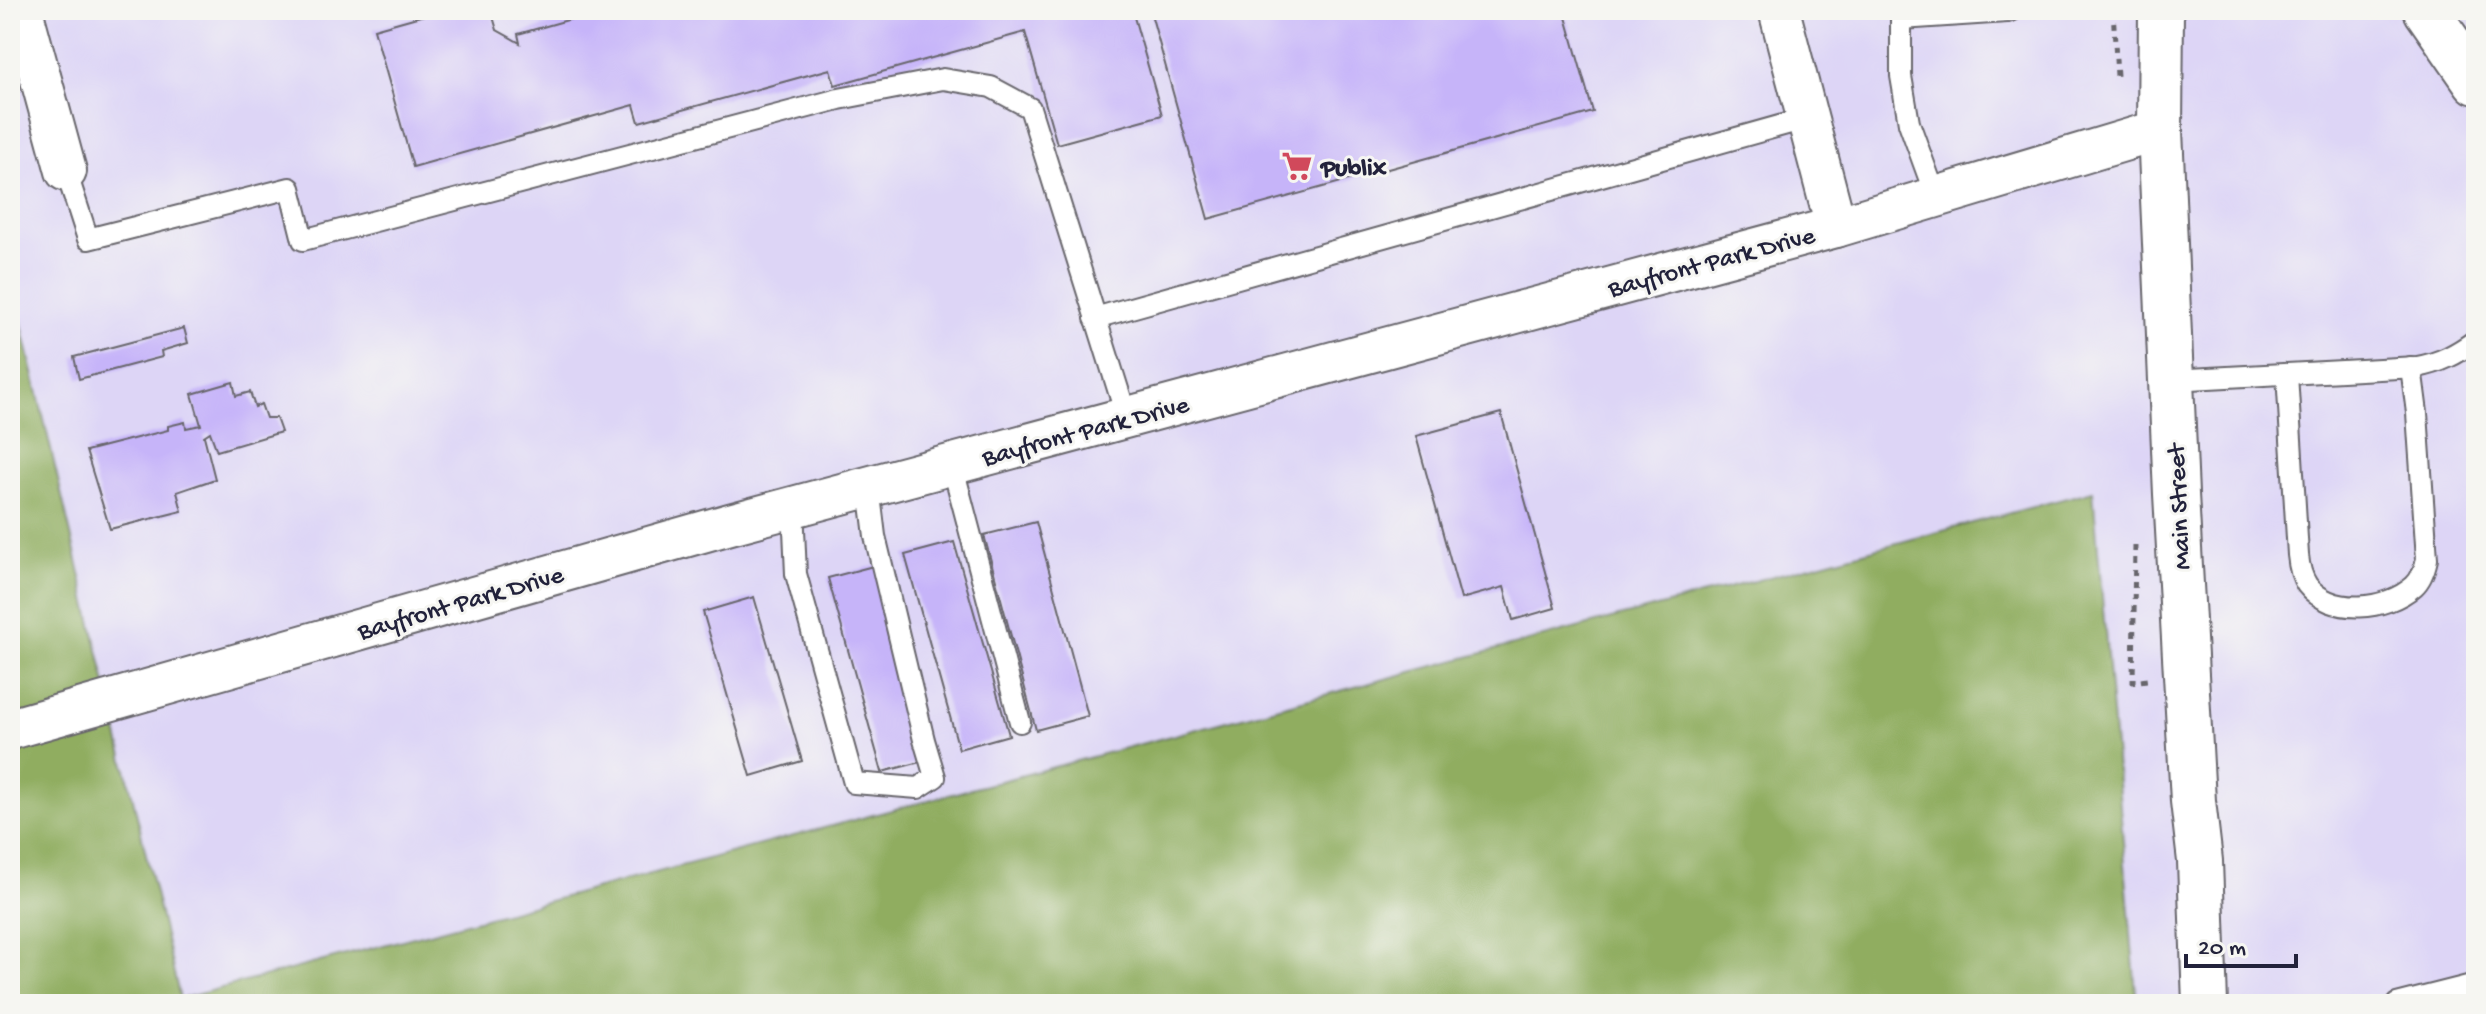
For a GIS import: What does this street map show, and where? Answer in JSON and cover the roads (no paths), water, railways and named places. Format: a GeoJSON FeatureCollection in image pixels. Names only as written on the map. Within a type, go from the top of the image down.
{"type":"FeatureCollection","features":[{"type":"Feature","properties":{"kind":"main road","name":"Main Street"},"geometry":{"type":"LineString","coordinates":[[2161,10],[2160,130],[2171,380],[2193,801],[2200,861],[2205,1004]]}},
{"type":"Feature","properties":{"kind":"main road"},"geometry":{"type":"LineString","coordinates":[[2426,10],[2476,82]]}},
{"type":"Feature","properties":{"kind":"street"},"geometry":{"type":"LineString","coordinates":[[22,10],[66,171]]}},
{"type":"Feature","properties":{"kind":"street"},"geometry":{"type":"LineString","coordinates":[[1779,10],[1836,227]]}},
{"type":"Feature","properties":{"kind":"street","name":"Bayfront Park Drive"},"geometry":{"type":"LineString","coordinates":[[10,729],[793,507],[1836,227],[2160,130]]}},
{"type":"Feature","properties":{"kind":"lane"},"geometry":{"type":"LineString","coordinates":[[1936,197],[1909,123],[1901,76],[1901,14],[2013,10]]}},
{"type":"Feature","properties":{"kind":"lane"},"geometry":{"type":"LineString","coordinates":[[66,171],[88,239],[290,188],[303,240],[839,99],[943,79],[991,87],[1030,108],[1127,418]]}},
{"type":"Feature","properties":{"kind":"lane"},"geometry":{"type":"LineString","coordinates":[[1095,318],[1808,118]]}},
{"type":"Feature","properties":{"kind":"lane"},"geometry":{"type":"LineString","coordinates":[[2171,380],[2411,367],[2433,364],[2453,356],[2476,340]]}},
{"type":"Feature","properties":{"kind":"lane"},"geometry":{"type":"LineString","coordinates":[[2287,374],[2298,555],[2303,578],[2324,600],[2350,606],[2370,605],[2388,601],[2415,586],[2427,559],[2411,367]]}},
{"type":"Feature","properties":{"kind":"lane"},"geometry":{"type":"LineString","coordinates":[[952,464],[1020,722]]}},
{"type":"Feature","properties":{"kind":"lane"},"geometry":{"type":"LineString","coordinates":[[793,507],[796,574],[854,783],[918,788],[935,777],[875,536],[869,487]]}},
{"type":"Feature","properties":{"kind":"lane"},"geometry":{"type":"LineString","coordinates":[[2397,1004],[2476,984]]}},
{"type":"Feature","properties":{"kind":"place","name":"Publix"},"geometry":{"type":"Point","coordinates":[1297,166]}}]}
